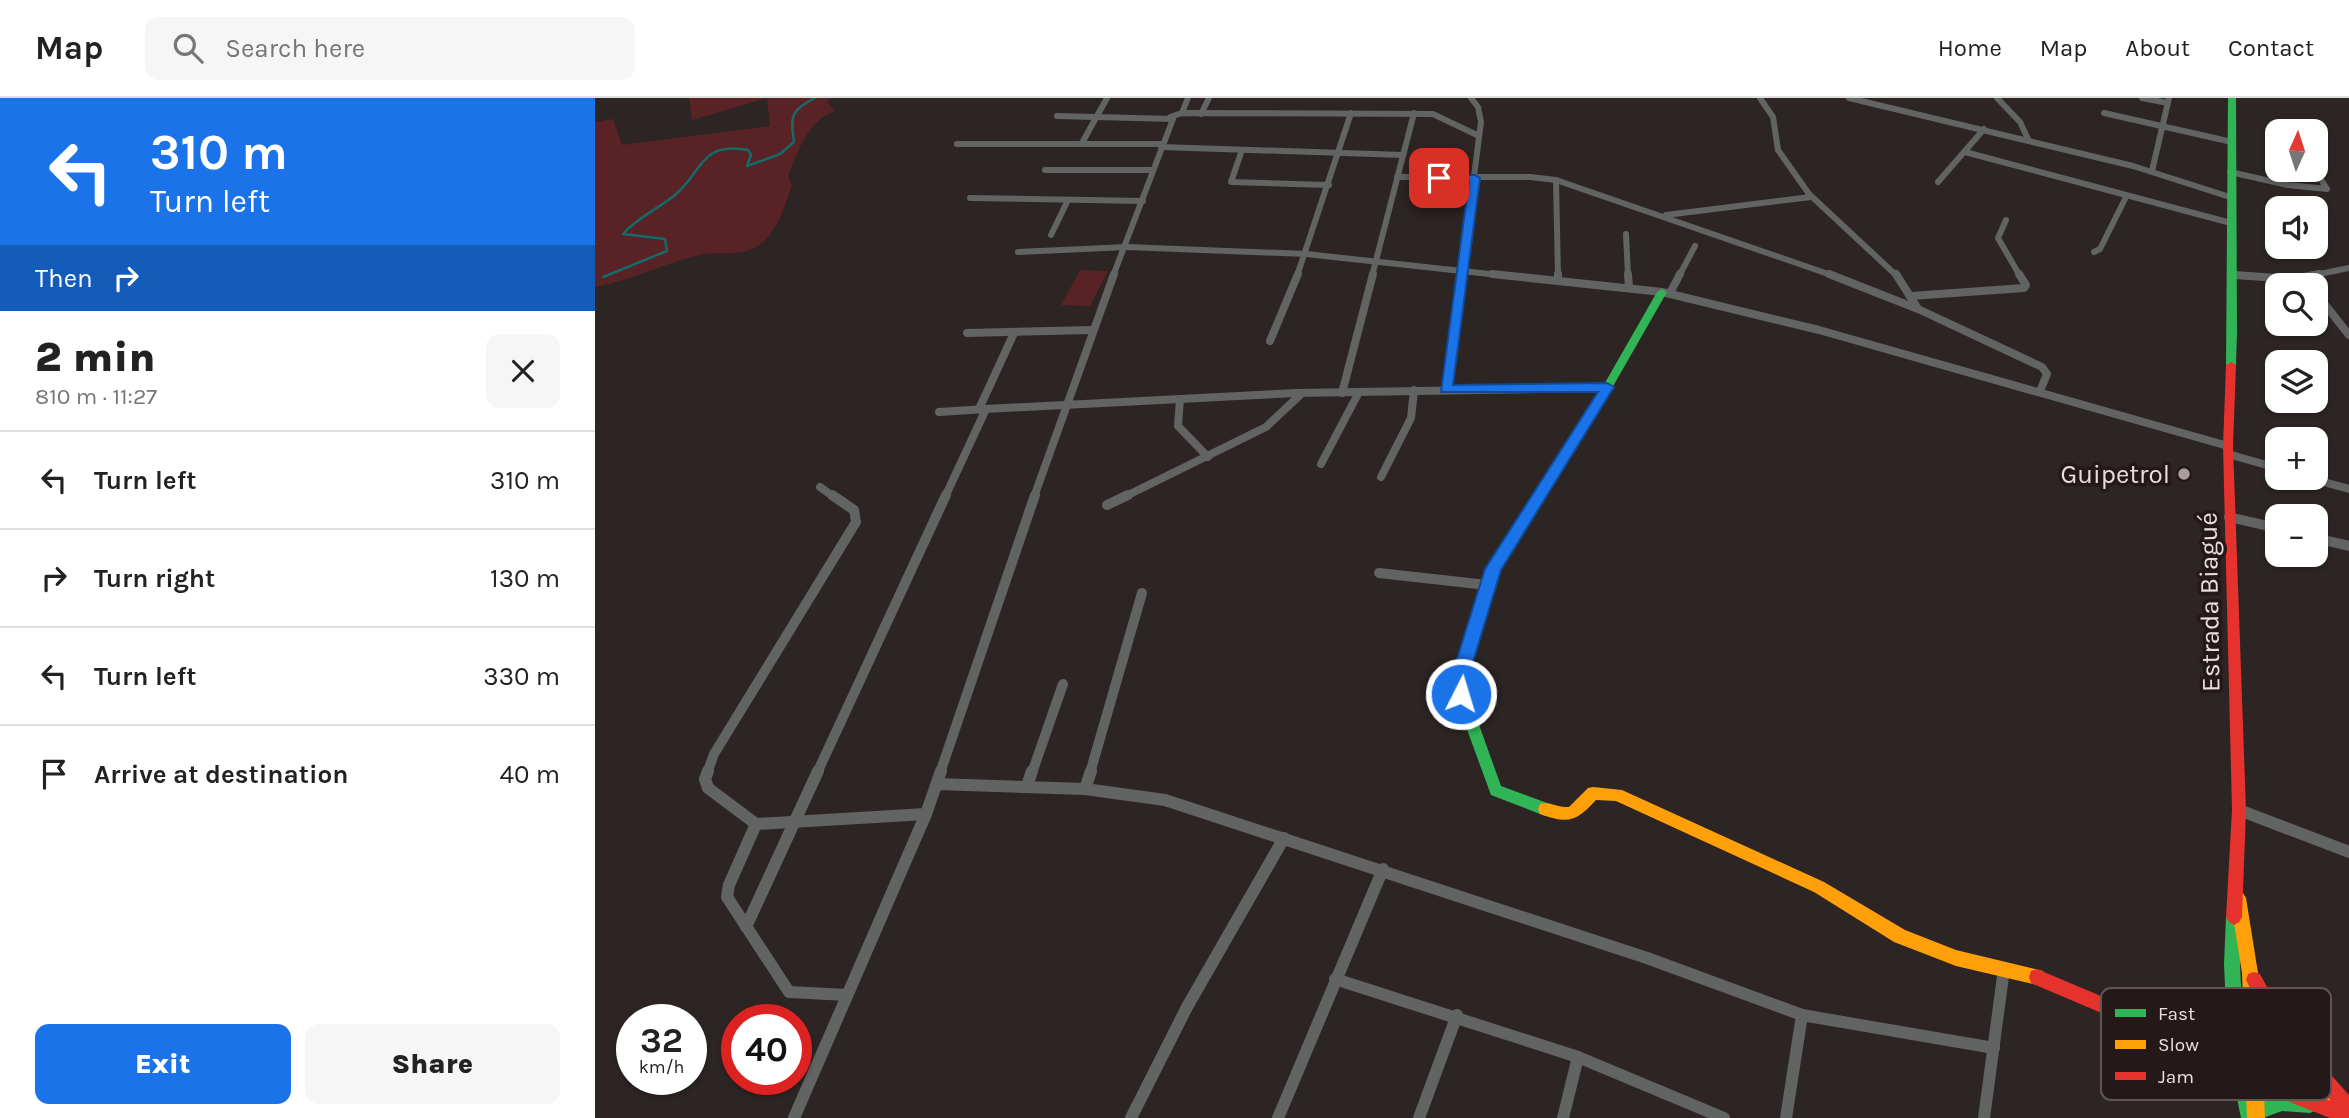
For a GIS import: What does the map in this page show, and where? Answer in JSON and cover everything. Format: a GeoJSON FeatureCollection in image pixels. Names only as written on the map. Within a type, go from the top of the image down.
{"type":"FeatureCollection","features":[{"type":"Feature","properties":{"kind":"main road","name":"Estrada Biagué"},"geometry":{"type":"LineString","coordinates":[[2232,98],[2230,197],[2235,275],[2228,450],[2239,810],[2237,894],[2232,918],[2234,988]]}},
{"type":"Feature","properties":{"kind":"main road"},"geometry":{"type":"LineString","coordinates":[[1666,293],[1493,569],[1487,586],[1461,675],[1461,694],[1496,790],[1563,816],[1572,815],[1593,793],[1617,795],[1819,887],[1900,936],[1956,958],[2036,977],[2101,1004]]}},
{"type":"Feature","properties":{"kind":"main road","name":"Estrada Biagué"},"geometry":{"type":"LineString","coordinates":[[2237,894],[2244,921],[2251,988]]}},
{"type":"Feature","properties":{"kind":"main road"},"geometry":{"type":"LineString","coordinates":[[2250,973],[2258,988]]}},
{"type":"Feature","properties":{"kind":"main road"},"geometry":{"type":"LineString","coordinates":[[2331,1090],[2348,1110]]}},
{"type":"Feature","properties":{"kind":"main road"},"geometry":{"type":"LineString","coordinates":[[2310,1100],[2330,1107]]}},
{"type":"Feature","properties":{"kind":"main road"},"geometry":{"type":"LineString","coordinates":[[2329,1100],[2348,1110]]}},
{"type":"Feature","properties":{"kind":"main road"},"geometry":{"type":"LineString","coordinates":[[2254,1116],[2282,1102],[2348,1110]]}},
{"type":"Feature","properties":{"kind":"street"},"geometry":{"type":"LineString","coordinates":[[1082,143],[1108,98]]}},
{"type":"Feature","properties":{"kind":"street"},"geometry":{"type":"LineString","coordinates":[[1182,113],[1188,98]]}},
{"type":"Feature","properties":{"kind":"street"},"geometry":{"type":"LineString","coordinates":[[1201,114],[1209,98]]}},
{"type":"Feature","properties":{"kind":"street"},"geometry":{"type":"LineString","coordinates":[[1446,389],[1481,117],[1471,98]]}},
{"type":"Feature","properties":{"kind":"street"},"geometry":{"type":"LineString","coordinates":[[1760,98],[1773,117],[1778,150],[1811,197],[1885,261],[1918,309]]}},
{"type":"Feature","properties":{"kind":"street"},"geometry":{"type":"LineString","coordinates":[[1849,98],[1910,115],[1984,129],[2151,171],[2230,197]]}},
{"type":"Feature","properties":{"kind":"street"},"geometry":{"type":"LineString","coordinates":[[1997,98],[2020,122],[2029,141]]}},
{"type":"Feature","properties":{"kind":"street"},"geometry":{"type":"LineString","coordinates":[[2142,98],[2169,101],[2151,171]]}},
{"type":"Feature","properties":{"kind":"street"},"geometry":{"type":"LineString","coordinates":[[1270,341],[1306,254],[1351,113]]}},
{"type":"Feature","properties":{"kind":"street"},"geometry":{"type":"LineString","coordinates":[[1057,116],[1414,113],[1442,116],[1479,136]]}},
{"type":"Feature","properties":{"kind":"street"},"geometry":{"type":"LineString","coordinates":[[1342,393],[1378,262],[1414,113]]}},
{"type":"Feature","properties":{"kind":"street"},"geometry":{"type":"LineString","coordinates":[[2104,113],[2232,142]]}},
{"type":"Feature","properties":{"kind":"street"},"geometry":{"type":"LineString","coordinates":[[794,1118],[926,814],[1092,330],[1127,247],[1161,145],[1173,121],[1170,117]]}},
{"type":"Feature","properties":{"kind":"street"},"geometry":{"type":"LineString","coordinates":[[1938,182],[1984,129]]}},
{"type":"Feature","properties":{"kind":"street"},"geometry":{"type":"LineString","coordinates":[[957,144],[1082,143],[1403,155]]}},
{"type":"Feature","properties":{"kind":"street"},"geometry":{"type":"LineString","coordinates":[[1242,150],[1231,182],[1329,185]]}},
{"type":"Feature","properties":{"kind":"street"},"geometry":{"type":"LineString","coordinates":[[1965,152],[2231,223]]}},
{"type":"Feature","properties":{"kind":"street"},"geometry":{"type":"LineString","coordinates":[[1045,170],[1152,170]]}},
{"type":"Feature","properties":{"kind":"street"},"geometry":{"type":"LineString","coordinates":[[2230,172],[2265,179]]}},
{"type":"Feature","properties":{"kind":"street"},"geometry":{"type":"LineString","coordinates":[[1398,177],[1530,177],[1556,180],[1780,255],[1918,309],[2042,367],[2047,373],[2040,391]]}},
{"type":"Feature","properties":{"kind":"street"},"geometry":{"type":"LineString","coordinates":[[1556,180],[1558,281]]}},
{"type":"Feature","properties":{"kind":"street"},"geometry":{"type":"LineString","coordinates":[[2277,182],[2310,189],[2327,189],[2323,182]]}},
{"type":"Feature","properties":{"kind":"street"},"geometry":{"type":"LineString","coordinates":[[1663,216],[1811,197]]}},
{"type":"Feature","properties":{"kind":"street"},"geometry":{"type":"LineString","coordinates":[[2094,251],[2100,249],[2126,197]]}},
{"type":"Feature","properties":{"kind":"street"},"geometry":{"type":"LineString","coordinates":[[970,198],[1143,201]]}},
{"type":"Feature","properties":{"kind":"street"},"geometry":{"type":"LineString","coordinates":[[1051,235],[1068,200]]}},
{"type":"Feature","properties":{"kind":"street"},"geometry":{"type":"LineString","coordinates":[[1911,296],[2024,288],[2026,285],[1998,237],[2006,220]]}},
{"type":"Feature","properties":{"kind":"street"},"geometry":{"type":"LineString","coordinates":[[1626,234],[1629,288]]}},
{"type":"Feature","properties":{"kind":"street"},"geometry":{"type":"LineString","coordinates":[[1666,293],[1695,246]]}},
{"type":"Feature","properties":{"kind":"street"},"geometry":{"type":"LineString","coordinates":[[1018,251],[1127,247],[1306,254],[1666,293],[2040,391],[2265,464]]}},
{"type":"Feature","properties":{"kind":"street"},"geometry":{"type":"LineString","coordinates":[[2326,273],[2349,268]]}},
{"type":"Feature","properties":{"kind":"street"},"geometry":{"type":"LineString","coordinates":[[2235,275],[2265,276]]}},
{"type":"Feature","properties":{"kind":"street"},"geometry":{"type":"LineString","coordinates":[[2328,308],[2349,335]]}},
{"type":"Feature","properties":{"kind":"street"},"geometry":{"type":"LineString","coordinates":[[967,333],[1092,330]]}},
{"type":"Feature","properties":{"kind":"street"},"geometry":{"type":"LineString","coordinates":[[746,927],[983,409],[1014,333]]}},
{"type":"Feature","properties":{"kind":"street"},"geometry":{"type":"LineString","coordinates":[[939,412],[1067,402],[1446,389],[1607,387]]}},
{"type":"Feature","properties":{"kind":"street"},"geometry":{"type":"LineString","coordinates":[[1381,477],[1411,418],[1414,390]]}},
{"type":"Feature","properties":{"kind":"street"},"geometry":{"type":"LineString","coordinates":[[1321,464],[1359,392]]}},
{"type":"Feature","properties":{"kind":"street"},"geometry":{"type":"LineString","coordinates":[[1107,505],[1272,423],[1300,395]]}},
{"type":"Feature","properties":{"kind":"street"},"geometry":{"type":"LineString","coordinates":[[1180,399],[1178,426],[1208,457]]}},
{"type":"Feature","properties":{"kind":"street"},"geometry":{"type":"LineString","coordinates":[[2328,483],[2349,489]]}},
{"type":"Feature","properties":{"kind":"street"},"geometry":{"type":"LineString","coordinates":[[820,487],[854,510],[856,522],[714,754],[705,779],[708,788],[756,824],[926,814]]}},
{"type":"Feature","properties":{"kind":"street"},"geometry":{"type":"LineString","coordinates":[[2229,517],[2265,525]]}},
{"type":"Feature","properties":{"kind":"street"},"geometry":{"type":"LineString","coordinates":[[2328,541],[2349,546]]}},
{"type":"Feature","properties":{"kind":"street"},"geometry":{"type":"LineString","coordinates":[[1379,573],[1487,586]]}},
{"type":"Feature","properties":{"kind":"street"},"geometry":{"type":"LineString","coordinates":[[1085,789],[1114,697],[1142,593]]}},
{"type":"Feature","properties":{"kind":"street"},"geometry":{"type":"LineString","coordinates":[[1027,786],[1063,684]]}},
{"type":"Feature","properties":{"kind":"street"},"geometry":{"type":"LineString","coordinates":[[937,784],[1085,789],[1165,800],[1383,869],[1647,958],[1802,1015],[1994,1048]]}},
{"type":"Feature","properties":{"kind":"street"},"geometry":{"type":"LineString","coordinates":[[2239,810],[2349,852]]}},
{"type":"Feature","properties":{"kind":"street"},"geometry":{"type":"LineString","coordinates":[[756,824],[726,894],[789,992],[847,995]]}},
{"type":"Feature","properties":{"kind":"street"},"geometry":{"type":"LineString","coordinates":[[1131,1118],[1187,1007],[1284,838]]}},
{"type":"Feature","properties":{"kind":"street"},"geometry":{"type":"LineString","coordinates":[[1279,1118],[1383,869]]}},
{"type":"Feature","properties":{"kind":"street"},"geometry":{"type":"LineString","coordinates":[[1984,1118],[2004,969]]}},
{"type":"Feature","properties":{"kind":"street"},"geometry":{"type":"LineString","coordinates":[[1335,979],[1457,1015],[1579,1057],[1724,1118]]}},
{"type":"Feature","properties":{"kind":"street"},"geometry":{"type":"LineString","coordinates":[[1419,1118],[1457,1015]]}},
{"type":"Feature","properties":{"kind":"street"},"geometry":{"type":"LineString","coordinates":[[1786,1118],[1802,1015]]}},
{"type":"Feature","properties":{"kind":"street"},"geometry":{"type":"LineString","coordinates":[[1563,1118],[1579,1057]]}},
{"type":"Feature","properties":{"kind":"shaded area"},"geometry":{"type":"Polygon","coordinates":[[[689,98],[767,98],[692,120],[689,98]]]}},
{"type":"Feature","properties":{"kind":"shaded area"},"geometry":{"type":"Polygon","coordinates":[[[767,98],[831,98],[827,102],[835,111],[818,121],[800,147],[788,176],[792,185],[787,200],[768,238],[747,251],[699,255],[595,287],[595,122],[613,119],[622,145],[770,126],[767,98]]]}},
{"type":"Feature","properties":{"kind":"shaded area"},"geometry":{"type":"Polygon","coordinates":[[[1080,270],[1108,271],[1090,306],[1061,305],[1080,270]]]}},
{"type":"Feature","properties":{"kind":"waterway"},"geometry":{"type":"LineString","coordinates":[[603,277],[667,251],[665,239],[623,234],[675,195],[711,154],[732,148],[748,150],[751,155],[747,166],[780,154],[794,142],[792,126],[797,110],[815,98]]}},
{"type":"Feature","properties":{"kind":"traffic: fast"},"geometry":{"type":"LineString","coordinates":[[2231,365],[2232,98]]}},
{"type":"Feature","properties":{"kind":"traffic: fast"},"geometry":{"type":"LineString","coordinates":[[1545,809],[1496,790],[1461,694],[1461,675],[1493,569],[1607,388],[1662,292]]}},
{"type":"Feature","properties":{"kind":"traffic: fast"},"geometry":{"type":"LineString","coordinates":[[2233,988],[2234,917]]}},
{"type":"Feature","properties":{"kind":"traffic: fast"},"geometry":{"type":"LineString","coordinates":[[2246,1100],[2250,1118]]}},
{"type":"Feature","properties":{"kind":"traffic: fast"},"geometry":{"type":"LineString","coordinates":[[2256,1112],[2282,1102],[2310,1104]]}},
{"type":"Feature","properties":{"kind":"traffic: slow"},"geometry":{"type":"LineString","coordinates":[[1545,809],[1567,814],[1577,810],[1593,793],[1617,795],[1819,887],[1900,936],[1956,958],[2037,977]]}},
{"type":"Feature","properties":{"kind":"traffic: slow"},"geometry":{"type":"LineString","coordinates":[[2238,898],[2251,988]]}},
{"type":"Feature","properties":{"kind":"traffic: slow"},"geometry":{"type":"LineString","coordinates":[[2331,1098],[2340,1102]]}},
{"type":"Feature","properties":{"kind":"traffic: slow"},"geometry":{"type":"LineString","coordinates":[[2255,1100],[2256,1118]]}},
{"type":"Feature","properties":{"kind":"traffic: jam"},"geometry":{"type":"LineString","coordinates":[[2231,365],[2228,446],[2239,810],[2234,917]]}},
{"type":"Feature","properties":{"kind":"traffic: jam"},"geometry":{"type":"LineString","coordinates":[[2037,977],[2101,1004]]}},
{"type":"Feature","properties":{"kind":"traffic: jam"},"geometry":{"type":"LineString","coordinates":[[2254,980],[2258,988]]}},
{"type":"Feature","properties":{"kind":"traffic: jam"},"geometry":{"type":"LineString","coordinates":[[2331,1088],[2346,1105]]}},
{"type":"Feature","properties":{"kind":"traffic: jam"},"geometry":{"type":"LineString","coordinates":[[2306,1100],[2349,1117]]}},
{"type":"Feature","properties":{"kind":"place","name":"Guipetrol"},"geometry":{"type":"Point","coordinates":[2184,474]}},
{"type":"Feature","properties":{"kind":"route"},"geometry":{"type":"LineString","coordinates":[[1439,178],[1475,178],[1446,389],[1607,387],[1493,569],[1461,675],[1461,694]]}}]}
